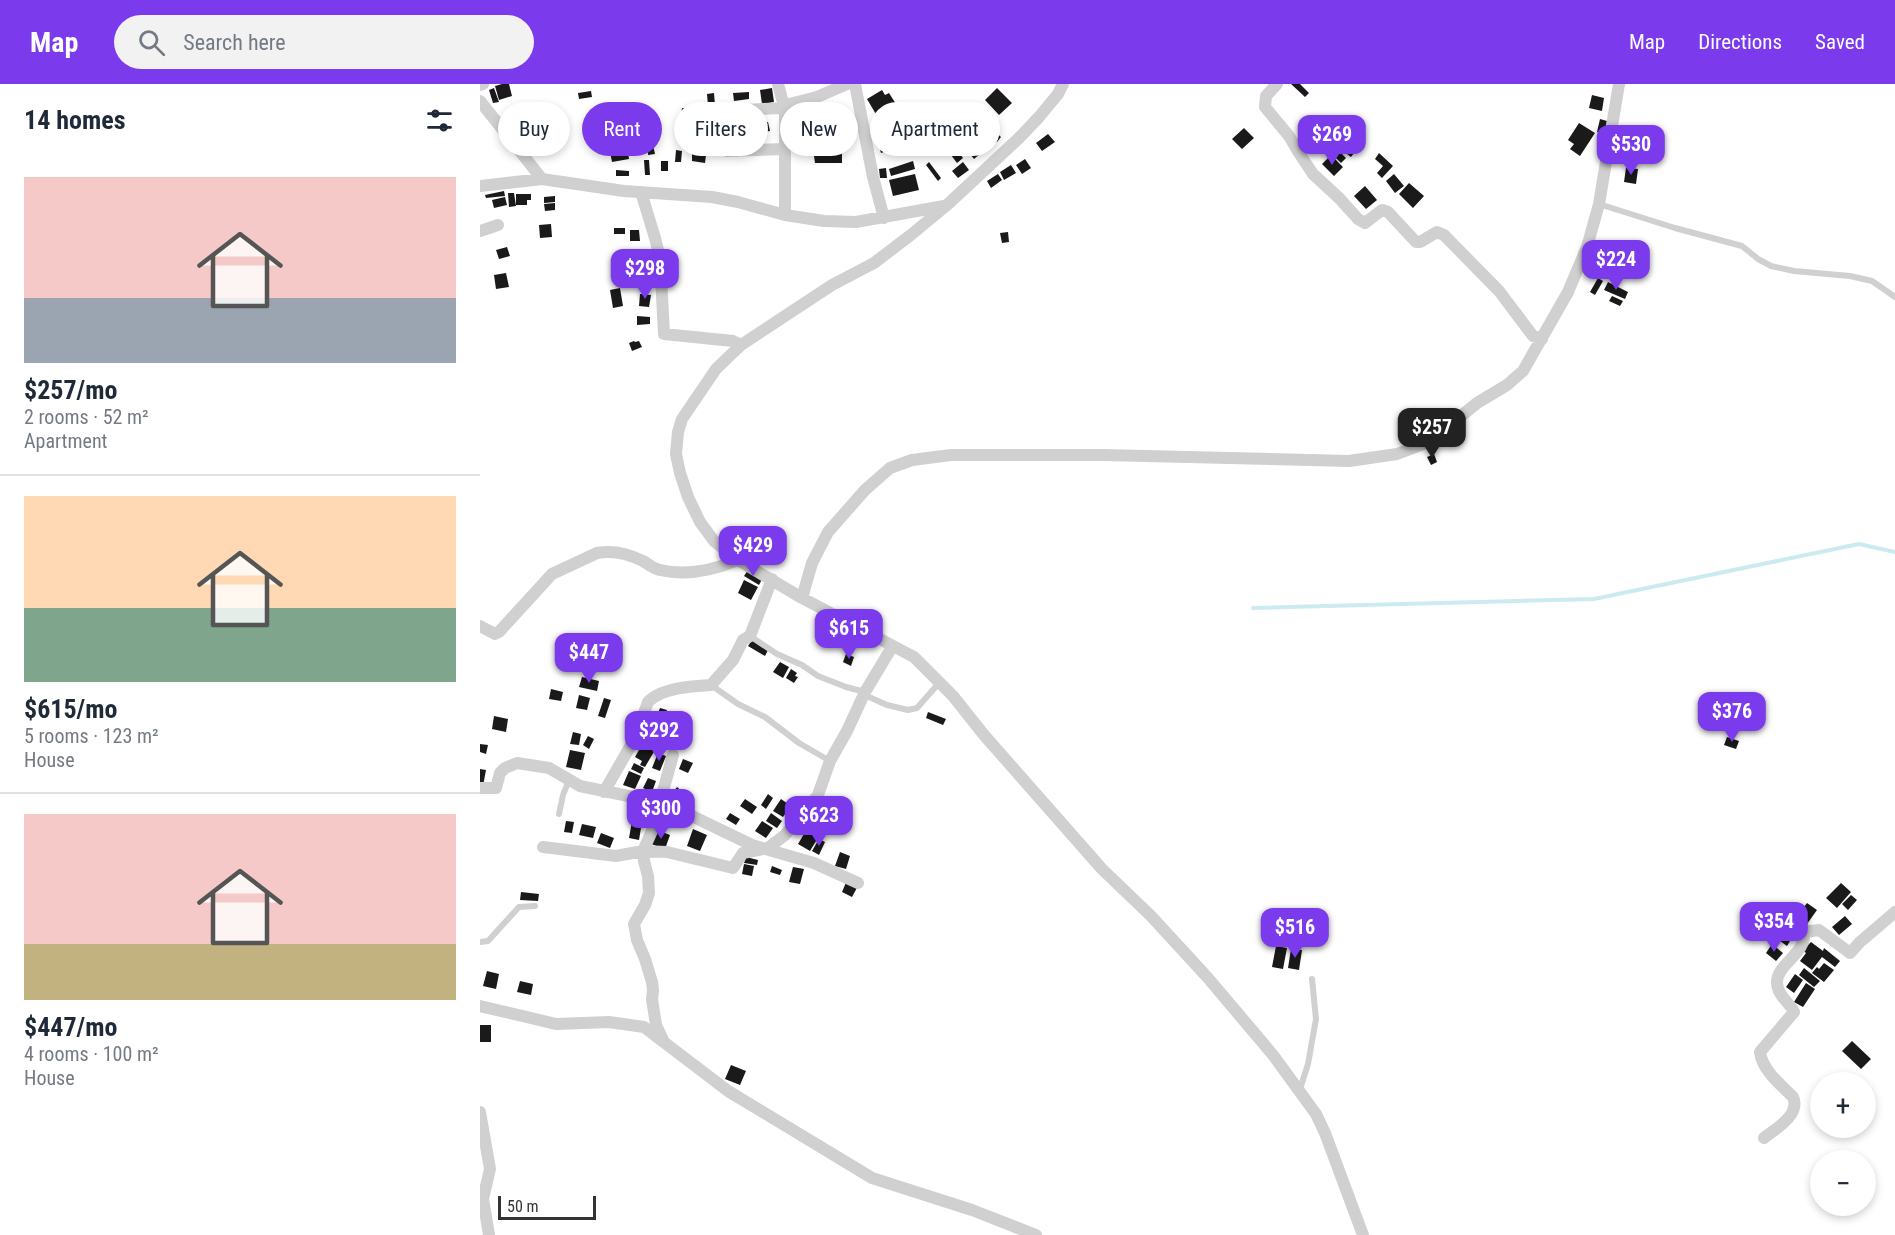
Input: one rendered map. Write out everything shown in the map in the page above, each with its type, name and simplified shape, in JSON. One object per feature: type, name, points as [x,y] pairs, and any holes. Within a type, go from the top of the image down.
[{"type":"street","points":[[778,84],[783,102]]},
{"type":"street","points":[[802,102],[847,84]]},
{"type":"street","points":[[855,84],[871,168],[884,218]]},
{"type":"street","points":[[1064,84],[1039,117],[947,205],[874,263],[832,285],[741,345],[716,369],[682,419],[676,454],[688,497],[699,522],[714,541],[738,560],[802,598],[914,657],[1102,869],[1151,916],[1208,978],[1274,1055],[1316,1114],[1325,1132],[1363,1235]]},
{"type":"street","points":[[1277,84],[1266,96],[1265,107],[1290,135],[1313,174],[1358,219],[1365,223],[1382,210],[1388,212],[1416,242],[1437,232],[1444,234],[1499,291],[1533,336],[1542,339]]},
{"type":"street","points":[[802,598],[812,563],[828,532],[865,490],[890,468],[912,460],[951,455],[1103,455],[1349,461],[1397,454],[1421,445],[1439,434],[1477,403],[1507,386],[1522,371],[1568,292],[1587,247],[1599,204],[1617,84]]},
{"type":"street","points":[[480,101],[542,179]]},
{"type":"street","points":[[784,156],[785,215]]},
{"type":"street","points":[[480,186],[542,179],[640,192],[712,197],[785,215],[824,221],[856,222],[947,205]]},
{"type":"street","points":[[640,192],[660,258],[664,334],[733,341],[741,345]]},
{"type":"street","points":[[480,231],[498,225]]},
{"type":"street","points":[[480,626],[495,634],[499,633],[552,574],[597,553],[619,552],[660,570],[673,571],[705,572],[738,560]]},
{"type":"street","points":[[604,792],[635,738],[648,702],[652,698],[675,689],[711,685],[733,660],[743,640],[750,636],[772,579]]},
{"type":"street","points":[[543,848],[616,856],[643,851],[667,852],[733,868],[742,853],[768,848],[785,835],[818,795],[830,761],[865,692],[892,646]]},
{"type":"street","points":[[664,1041],[656,1025],[652,982],[634,932],[634,924],[649,893],[643,851],[652,831],[673,755]]},
{"type":"street","points":[[480,788],[495,788],[500,773],[505,768],[517,764],[549,768],[580,786],[660,803],[752,845],[814,863],[858,883]]},
{"type":"street","points":[[1764,1138],[1795,1109],[1793,1097],[1766,1067],[1760,1052],[1794,1012],[1780,993],[1777,982],[1780,974],[1805,939],[1804,932],[1819,930],[1850,952],[1895,912]]},
{"type":"street","points":[[480,1006],[556,1024],[609,1022],[644,1027],[728,1091],[872,1178],[972,1210],[1036,1235]]},
{"type":"street","points":[[480,1112],[490,1169],[483,1199],[489,1235]]},
{"type":"lane","points":[[1599,204],[1742,246],[1771,266],[1872,281],[1895,297]]},
{"type":"lane","points":[[750,636],[777,654],[802,665],[818,676],[865,692],[869,697],[887,705],[908,710],[916,708],[939,683]]},
{"type":"lane","points":[[711,685],[738,704],[765,717],[800,743],[830,761]]},
{"type":"lane","points":[[559,814],[569,780]]},
{"type":"lane","points":[[480,942],[488,941],[519,907],[535,906]]},
{"type":"lane","points":[[1300,1090],[1308,1064],[1316,1019],[1312,979]]},
{"type":"building","points":[[509,84],[512,96],[499,100],[495,86]]},
{"type":"building","points":[[1291,84],[1300,84],[1309,93],[1305,97]]},
{"type":"building","points":[[494,88],[499,102],[493,103],[489,90]]},
{"type":"building","points":[[772,88],[774,102],[762,102],[760,90]]},
{"type":"building","points":[[997,88],[1012,103],[1000,114],[1000,102],[985,100]]},
{"type":"building","points":[[882,90],[885,95],[889,93],[895,102],[870,102],[870,104],[867,99]]},
{"type":"building","points":[[591,91],[592,97],[579,99],[578,93]]},
{"type":"building","points":[[749,92],[749,99],[734,101],[733,93]]},
{"type":"building","points":[[714,93],[715,102],[708,102],[707,94]]},
{"type":"building","points":[[1592,95],[1604,98],[1602,111],[1589,108]]},
{"type":"building","points":[[1600,119],[1607,121],[1604,134],[1597,132]]},
{"type":"building","points":[[1579,123],[1595,133],[1580,156],[1570,149],[1574,144],[1568,140]]},
{"type":"building","points":[[1244,128],[1254,138],[1242,149],[1232,139]]},
{"type":"building","points":[[1048,134],[1055,142],[1042,151],[1036,143]]},
{"type":"building","points":[[1347,135],[1360,145],[1351,157],[1338,147]]},
{"type":"building","points":[[1337,149],[1346,158],[1341,163],[1332,154]]},
{"type":"building","points":[[1379,153],[1393,166],[1382,178],[1377,173],[1383,166],[1375,159]]},
{"type":"building","points":[[1331,155],[1343,167],[1334,176],[1322,164]]},
{"type":"building","points":[[611,156],[629,156],[629,159],[612,162]]},
{"type":"building","points":[[676,156],[682,156],[681,162],[675,162]]},
{"type":"building","points":[[692,156],[706,156],[705,163],[692,161]]},
{"type":"building","points":[[814,156],[842,156],[842,163],[815,163]]},
{"type":"building","points":[[952,156],[963,158],[957,163]]},
{"type":"building","points":[[1025,159],[1031,168],[1022,174],[1016,165]]},
{"type":"building","points":[[644,160],[649,160],[650,175],[645,175]]},
{"type":"building","points":[[661,161],[668,161],[668,171],[661,171]]},
{"type":"building","points":[[913,161],[915,169],[891,176],[889,169]]},
{"type":"building","points":[[929,162],[941,178],[938,181],[926,165]]},
{"type":"building","points":[[963,162],[969,170],[958,178],[952,171]]},
{"type":"building","points":[[1011,165],[1016,173],[1004,180],[1000,172]]},
{"type":"building","points":[[886,168],[887,178],[880,178],[879,169]]},
{"type":"building","points":[[1626,168],[1638,169],[1636,184],[1624,182]]},
{"type":"building","points":[[616,170],[629,171],[629,176],[616,176]]},
{"type":"building","points":[[915,174],[919,190],[893,196],[889,180]]},
{"type":"building","points":[[998,174],[1002,180],[991,188],[987,181]]},
{"type":"building","points":[[1394,174],[1404,186],[1395,193],[1386,181]]},
{"type":"building","points":[[1409,183],[1424,196],[1413,208],[1399,194]]},
{"type":"building","points":[[1365,186],[1377,200],[1366,209],[1354,196]]},
{"type":"building","points":[[504,191],[505,196],[486,198],[485,195]]},
{"type":"building","points":[[508,193],[514,193],[516,206],[509,207]]},
{"type":"building","points":[[516,194],[531,194],[531,200],[527,200],[527,205],[516,205]]},
{"type":"building","points":[[555,196],[555,202],[544,203],[544,197]]},
{"type":"building","points":[[505,197],[507,205],[494,208],[492,200]]},
{"type":"building","points":[[555,203],[555,210],[545,211],[544,204]]},
{"type":"building","points":[[551,224],[552,237],[540,238],[539,225]]},
{"type":"building","points":[[614,228],[625,228],[625,234],[614,234]]},
{"type":"building","points":[[630,230],[639,230],[640,241],[630,241]]},
{"type":"building","points":[[1008,232],[1009,242],[1002,243],[1000,233]]},
{"type":"building","points":[[507,247],[510,256],[499,259],[496,250]]},
{"type":"building","points":[[506,273],[509,287],[496,289],[494,275]]},
{"type":"building","points":[[1598,278],[1603,281],[1595,295],[1590,292]]},
{"type":"building","points":[[1608,282],[1628,292],[1625,299],[1604,290]]},
{"type":"building","points":[[620,288],[623,306],[613,308],[610,290]]},
{"type":"building","points":[[640,294],[651,295],[649,307],[639,306]]},
{"type":"building","points":[[1612,296],[1623,301],[1620,306],[1609,301]]},
{"type":"building","points":[[637,316],[650,317],[650,324],[637,325]]},
{"type":"building","points":[[639,341],[642,347],[632,351],[629,343]]},
{"type":"building","points":[[1434,454],[1437,462],[1431,465],[1427,457]]},
{"type":"building","points":[[748,570],[762,579],[759,585],[744,576]]},
{"type":"building","points":[[744,580],[758,587],[751,600],[738,593]]},
{"type":"building","points":[[752,640],[768,650],[765,656],[748,646]]},
{"type":"building","points":[[846,654],[854,657],[851,666],[843,662]]},
{"type":"building","points":[[780,662],[789,667],[783,678],[773,672]]},
{"type":"building","points":[[791,669],[797,673],[795,676],[798,677],[794,683],[786,678]]},
{"type":"building","points":[[582,677],[599,681],[597,691],[579,687]]},
{"type":"building","points":[[551,689],[563,692],[561,701],[549,699]]},
{"type":"building","points":[[579,695],[590,698],[587,710],[576,708]]},
{"type":"building","points":[[604,698],[611,700],[605,718],[598,716]]},
{"type":"building","points":[[660,708],[667,710],[665,716],[675,720],[670,732],[650,724],[655,712],[658,713]]},
{"type":"building","points":[[928,712],[946,719],[943,725],[926,718]]},
{"type":"building","points":[[494,716],[508,719],[506,732],[492,729]]},
{"type":"building","points":[[677,721],[683,724],[674,741],[668,738]]},
{"type":"building","points":[[573,732],[581,734],[579,745],[570,744]]},
{"type":"building","points":[[588,736],[594,739],[589,749],[583,745]]},
{"type":"building","points":[[1727,737],[1739,741],[1736,749],[1724,745]]},
{"type":"building","points":[[643,743],[655,750],[645,767],[640,765],[642,761],[635,757]]},
{"type":"building","points":[[480,744],[488,745],[486,754],[480,752]]},
{"type":"building","points":[[570,750],[585,753],[581,770],[566,767]]},
{"type":"building","points":[[658,753],[666,756],[660,771],[652,768]]},
{"type":"building","points":[[683,759],[693,763],[688,773],[679,769]]},
{"type":"building","points":[[634,763],[644,768],[641,774],[631,769]]},
{"type":"building","points":[[480,769],[486,770],[483,786],[480,786]]},
{"type":"building","points":[[629,771],[641,776],[635,789],[623,785]]},
{"type":"building","points":[[648,778],[656,781],[652,792],[643,788]]},
{"type":"building","points":[[677,787],[684,793],[677,803],[669,798]]},
{"type":"building","points":[[768,794],[773,798],[766,809],[761,805]]},
{"type":"building","points":[[745,799],[757,807],[752,814],[740,806]]},
{"type":"building","points":[[781,799],[791,806],[783,817],[773,811]]},
{"type":"building","points":[[639,803],[654,807],[650,822],[635,817]]},
{"type":"building","points":[[730,813],[740,819],[736,825],[726,819]]},
{"type":"building","points":[[771,813],[782,821],[777,828],[766,821]]},
{"type":"building","points":[[566,821],[574,822],[572,833],[564,832]]},
{"type":"building","points":[[632,821],[642,822],[639,840],[629,838]]},
{"type":"building","points":[[762,821],[773,828],[766,838],[755,831]]},
{"type":"building","points":[[582,824],[596,827],[593,838],[579,835]]},
{"type":"building","points":[[693,829],[707,835],[700,851],[687,846]]},
{"type":"building","points":[[807,829],[819,836],[810,851],[798,844]]},
{"type":"building","points":[[657,830],[670,835],[665,849],[651,844]]},
{"type":"building","points":[[601,833],[614,838],[610,848],[597,843]]},
{"type":"building","points":[[819,839],[825,842],[819,855],[812,851]]},
{"type":"building","points":[[840,852],[850,856],[846,869],[835,866]]},
{"type":"building","points":[[746,857],[758,860],[757,865],[744,863]]},
{"type":"building","points":[[744,864],[754,866],[752,876],[742,874]]},
{"type":"building","points":[[772,866],[782,870],[780,875],[770,872]]},
{"type":"building","points":[[793,867],[804,869],[800,884],[789,882]]},
{"type":"building","points":[[847,880],[858,886],[852,897],[842,892]]},
{"type":"building","points":[[1841,883],[1851,892],[1837,908],[1826,898]]},
{"type":"building","points":[[521,892],[539,894],[538,901],[520,900]]},
{"type":"building","points":[[1851,895],[1857,900],[1848,910],[1842,904]]},
{"type":"building","points":[[1807,903],[1817,910],[1807,924],[1797,916]]},
{"type":"building","points":[[1845,916],[1852,924],[1839,935],[1832,927]]},
{"type":"building","points":[[1776,932],[1790,941],[1787,946],[1773,936]]},
{"type":"building","points":[[1811,942],[1823,951],[1824,948],[1840,961],[1835,967],[1822,957],[1812,970],[1800,961],[1806,953],[1801,949],[1806,943],[1808,945]]},
{"type":"building","points":[[1772,944],[1783,953],[1776,961],[1766,953]]},
{"type":"building","points":[[1276,946],[1287,948],[1283,969],[1272,967]]},
{"type":"building","points":[[1291,949],[1302,950],[1299,970],[1288,968]]},
{"type":"building","points":[[1824,963],[1834,970],[1824,982],[1812,973]]},
{"type":"building","points":[[1804,968],[1820,981],[1814,987],[1799,975]]},
{"type":"building","points":[[487,971],[499,974],[496,989],[483,986]]},
{"type":"building","points":[[1795,974],[1803,980],[1794,993],[1786,987]]},
{"type":"building","points":[[520,981],[533,984],[531,995],[517,992]]},
{"type":"building","points":[[1806,983],[1815,989],[1803,1007],[1794,1002]]},
{"type":"building","points":[[480,1025],[491,1025],[491,1042],[480,1042]]},
{"type":"building","points":[[1852,1041],[1871,1059],[1861,1069],[1842,1051]]},
{"type":"building","points":[[731,1065],[746,1071],[740,1085],[725,1079]]},
{"type":"waterway","points":[[1253,608],[1594,599],[1859,544],[1895,552]]}]
